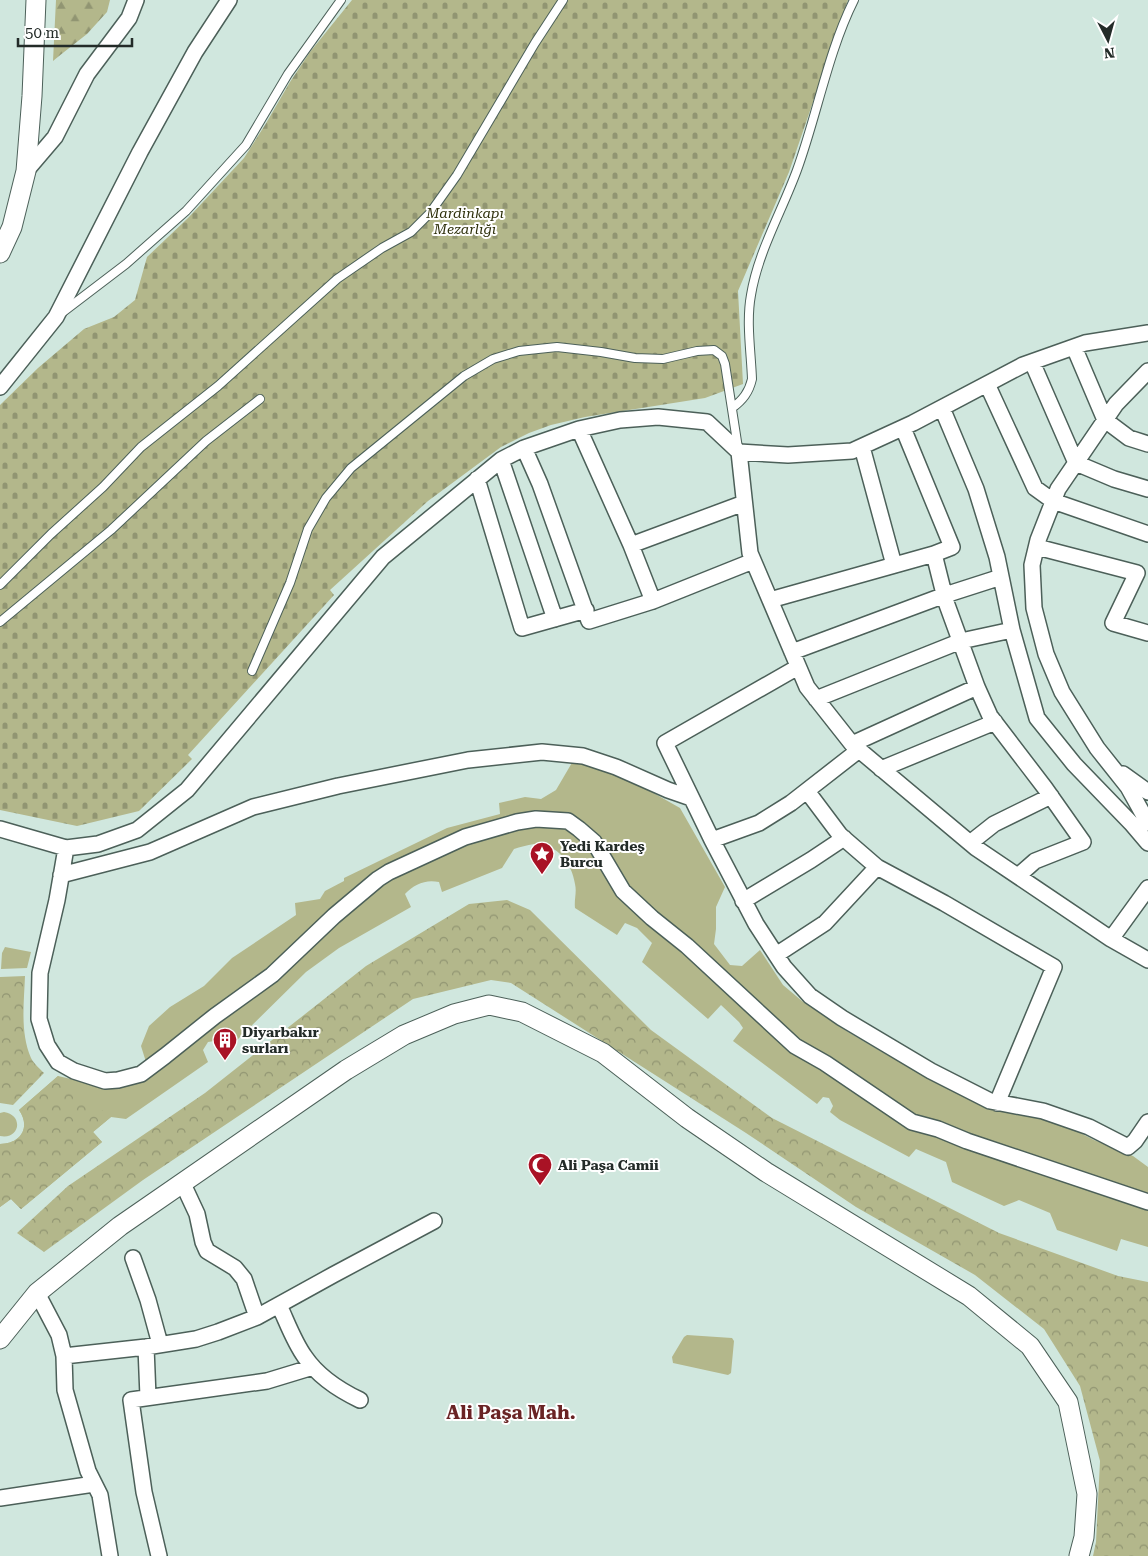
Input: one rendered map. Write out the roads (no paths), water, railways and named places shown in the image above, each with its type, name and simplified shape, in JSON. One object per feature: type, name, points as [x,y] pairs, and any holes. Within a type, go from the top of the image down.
[{"type":"street","points":[[0,253],[12,226],[26,171],[31,114],[36,0]]},
{"type":"street","points":[[26,171],[55,137],[87,74],[129,18],[136,0]]},
{"type":"street","points":[[0,387],[56,317],[140,152],[195,52],[228,0]]},
{"type":"street","points":[[738,452],[788,455],[852,451],[903,428],[1023,365],[1085,343],[1148,333]]},
{"type":"street","points":[[1074,346],[1105,420],[1129,438],[1148,444]]},
{"type":"street","points":[[1032,362],[1076,463],[1114,479],[1148,489]]},
{"type":"street","points":[[1148,371],[1116,404],[1058,488],[1036,547],[1032,566],[1034,608],[1046,654],[1062,692],[1097,748],[1128,787],[1148,824]]},
{"type":"street","points":[[988,384],[1035,488],[1053,501],[1148,534]]},
{"type":"street","points":[[942,408],[976,489],[997,557],[1012,630],[1037,718],[1074,764],[1148,843]]},
{"type":"street","points":[[0,829],[66,848],[98,844],[137,830],[187,790],[383,557],[501,460],[524,448],[579,429],[620,420],[658,418],[707,422],[738,452],[750,553],[798,668],[807,687],[855,747],[970,843],[1111,939],[1148,960]]},
{"type":"street","points":[[770,600],[934,554],[952,547],[903,428]]},
{"type":"street","points":[[579,429],[631,545],[653,601]]},
{"type":"street","points":[[862,447],[894,565]]},
{"type":"street","points":[[524,448],[540,484],[589,621],[653,601],[753,561]]},
{"type":"street","points":[[501,460],[555,619]]},
{"type":"street","points":[[477,480],[522,628],[586,610]]},
{"type":"street","points":[[631,545],[744,503]]},
{"type":"street","points":[[1036,547],[1137,573],[1113,624],[1148,633]]},
{"type":"street","points":[[934,554],[945,595],[961,642],[977,687],[990,716],[1051,796],[1083,842],[1035,861],[1018,876]]},
{"type":"street","points":[[792,652],[945,595],[1001,577]]},
{"type":"street","points":[[816,699],[961,642],[1012,630]]},
{"type":"street","points":[[798,668],[665,743],[743,901],[784,966],[810,996],[842,1018],[931,1071],[990,1101],[1043,1111],[1089,1127],[1128,1146],[1135,1140],[1148,1122]]},
{"type":"street","points":[[712,840],[759,823],[792,803],[855,747],[977,687]]},
{"type":"street","points":[[881,768],[995,722]]},
{"type":"street","points":[[61,875],[150,852],[253,807],[338,786],[477,759],[542,752],[583,756],[616,767],[691,798]]},
{"type":"street","points":[[1110,764],[1148,792]]},
{"type":"street","points":[[807,791],[844,838],[877,867],[944,903],[1054,967],[997,1103]]},
{"type":"street","points":[[970,843],[994,824],[1051,796]]},
{"type":"street","points":[[66,848],[57,900],[40,973],[39,1019],[43,1035],[58,1062],[89,1076],[106,1081],[141,1074],[215,1016],[272,975],[334,916],[388,872],[465,838],[517,822],[536,818],[568,821],[594,842],[623,891],[652,918],[687,946],[795,1046],[826,1063],[912,1122],[938,1129],[967,1141],[1148,1202]]},
{"type":"street","points":[[743,901],[844,838]]},
{"type":"street","points":[[776,955],[825,923],[877,867]]},
{"type":"street","points":[[1111,939],[1148,888]]},
{"type":"street","points":[[0,1340],[37,1293],[120,1226],[184,1184],[346,1070],[404,1035],[454,1014],[489,1005],[522,1012],[603,1053],[688,1118],[758,1167],[969,1296],[1030,1346],[1068,1402],[1087,1494],[1084,1537],[1079,1556]]},
{"type":"street","points":[[184,1184],[197,1214],[203,1242],[207,1251],[235,1268],[244,1279],[257,1317]]},
{"type":"street","points":[[64,1356],[153,1346],[196,1339],[218,1332],[257,1317],[434,1221]]},
{"type":"street","points":[[133,1258],[148,1300],[153,1346],[148,1397]]},
{"type":"street","points":[[37,1293],[60,1335],[64,1356],[65,1390],[88,1471],[100,1495],[110,1556]]},
{"type":"street","points":[[279,1305],[304,1356],[316,1371],[348,1395],[360,1400]]},
{"type":"street","points":[[159,1556],[144,1492],[131,1400],[267,1381],[313,1367]]},
{"type":"street","points":[[0,1498],[94,1484]]},
{"type":"lane","points":[[56,317],[126,264],[186,211],[246,146],[288,74],[342,0]]},
{"type":"lane","points":[[0,585],[51,534],[103,488],[141,447],[218,386],[337,279],[382,248],[411,232],[430,213],[457,175],[535,43],[563,0]]},
{"type":"lane","points":[[732,408],[747,395],[752,379],[749,316],[750,298],[757,268],[797,169],[842,28],[854,0]]},
{"type":"lane","points":[[252,671],[290,584],[308,529],[326,498],[351,468],[464,376],[493,359],[519,351],[557,347],[635,358],[663,359],[697,351],[714,350],[722,356],[725,364],[738,452]]},
{"type":"lane","points":[[0,622],[111,530],[206,441],[260,399]]},
{"type":"place","name":"Yedi Kardeş Burcu","points":[[542,875]]},
{"type":"place","name":"Diyarbakır surları","points":[[225,1061]]},
{"type":"place","name":"Ali Paşa Camii","points":[[540,1186]]},
{"type":"district","name":"Ali Paşa Mah.","points":[[511,1412]]},
{"type":"park label","name":"Mardinkapı Mezarlığı","points":[[465,222]]}]
